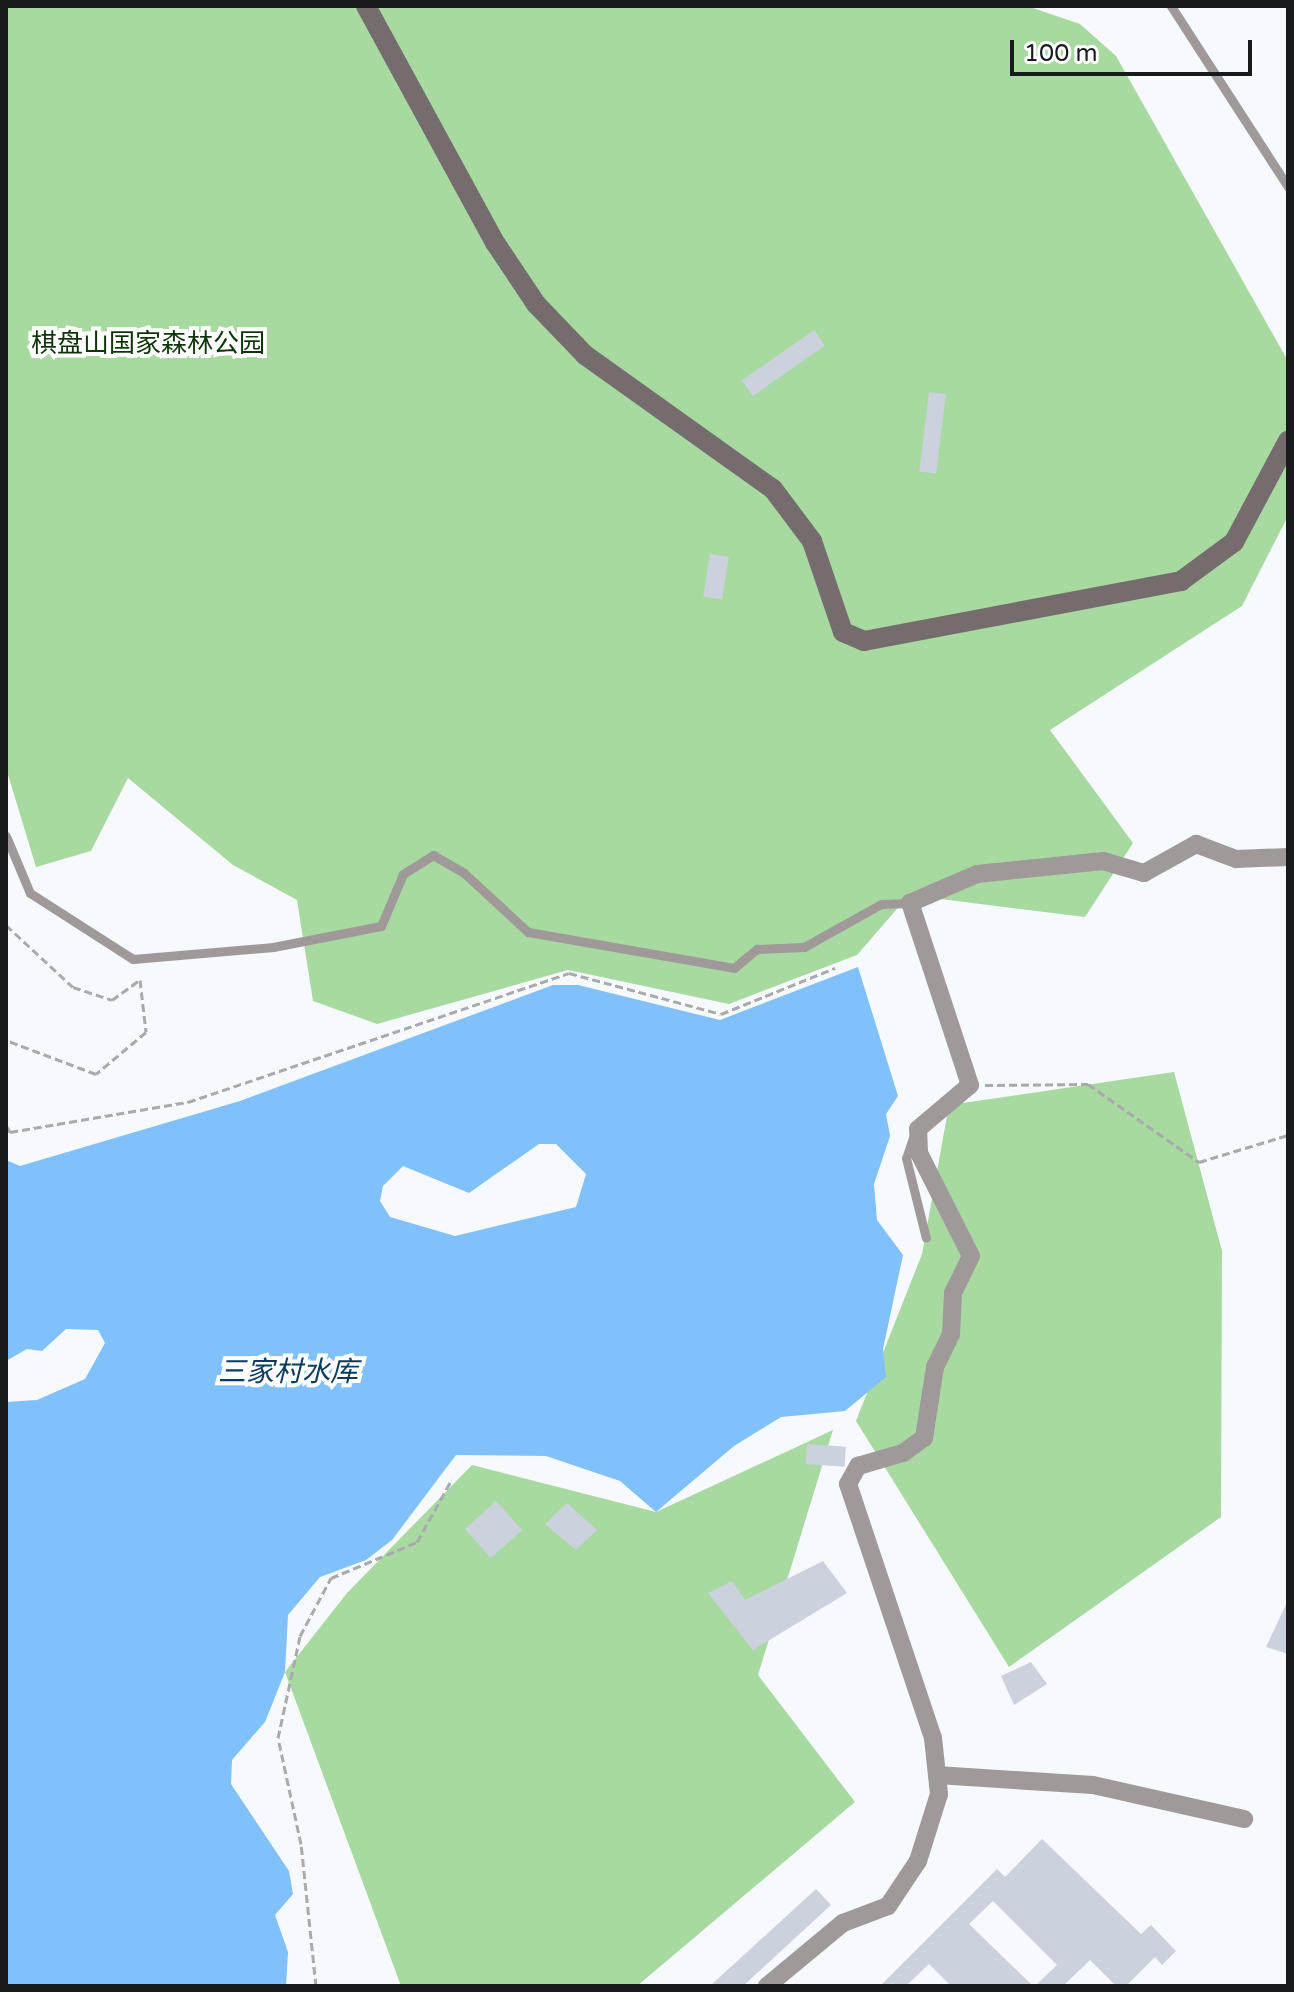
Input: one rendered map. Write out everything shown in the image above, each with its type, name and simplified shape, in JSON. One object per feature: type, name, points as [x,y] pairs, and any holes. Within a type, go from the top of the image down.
[{"type":"street","points":[[366,6],[496,244],[536,304],[585,355],[773,489],[812,541],[843,632],[864,641],[1181,581],[1234,542],[1288,441]]},
{"type":"street","points":[[767,1986],[843,1923],[888,1906],[926,1839],[937,1775],[924,1711],[867,1560],[848,1484],[858,1466],[903,1453],[924,1438],[935,1367],[951,1334],[953,1293],[971,1256],[969,1240],[929,1181],[918,1129],[970,1085],[910,903],[977,874],[1103,861],[1144,873],[1196,844],[1236,859],[1288,857]]},
{"type":"street","points":[[937,1775],[1093,1785],[1244,1819]]},
{"type":"lane","points":[[1171,6],[1288,187]]},
{"type":"lane","points":[[6,836],[30,893],[133,959],[273,947],[381,926],[403,874],[433,855],[464,873],[528,932],[734,968],[757,949],[804,947],[881,904],[910,903]]},
{"type":"lane","points":[[918,1129],[906,1158],[926,1238]]},
{"type":"path","points":[[6,925],[73,987],[112,1000],[140,980],[146,1032],[96,1074],[6,1040]]},
{"type":"path","points":[[6,1125],[10,1132],[188,1102],[569,973],[721,1014],[835,968]]},
{"type":"path","points":[[970,1085],[1088,1084],[1199,1162],[1288,1135]]},
{"type":"path","points":[[316,1986],[301,1844],[278,1738],[300,1636],[331,1578],[417,1542],[452,1479]]},
{"type":"green space","name":"棋盘山国家森林公园","points":[[6,6],[1027,6],[1080,24],[1116,56],[1288,361],[1288,516],[1242,606],[1050,730],[1133,843],[1085,917],[909,895],[857,955],[729,1004],[568,970],[377,1024],[313,1001],[297,900],[233,865],[128,778],[91,851],[36,867],[6,768]]},
{"type":"green space","points":[[1174,1072],[1222,1251],[1221,1517],[1009,1667],[856,1421],[922,1254],[949,1105]]},
{"type":"green space","points":[[833,1430],[758,1675],[855,1802],[637,1986],[401,1986],[285,1672],[347,1593],[472,1465],[656,1512]]},
{"type":"water","name":"三家村水库","points":[[858,967],[898,1096],[886,1114],[890,1136],[874,1184],[877,1220],[903,1255],[883,1349],[886,1377],[845,1411],[781,1417],[734,1446],[656,1512],[620,1481],[546,1456],[456,1455],[392,1540],[366,1560],[320,1577],[288,1615],[285,1672],[265,1722],[232,1760],[231,1784],[289,1871],[293,1894],[275,1915],[288,1952],[286,1986],[6,1986],[6,1402],[37,1400],[85,1379],[105,1343],[98,1330],[66,1329],[42,1351],[27,1349],[6,1361],[6,1160],[20,1166],[240,1101],[553,985],[578,985],[720,1020]],"holes":[[[539,1144],[556,1144],[586,1174],[576,1207],[455,1236],[390,1217],[380,1201],[383,1186],[403,1166],[469,1193]]]},
{"type":"building","points":[[814,330],[825,346],[753,396],[742,380]]},
{"type":"building","points":[[929,392],[946,394],[936,473],[919,471]]},
{"type":"building","points":[[710,554],[729,557],[722,599],[703,596]]},
{"type":"building","points":[[807,1444],[846,1447],[845,1467],[806,1464]]},
{"type":"building","points":[[496,1501],[522,1530],[491,1558],[465,1529]]},
{"type":"building","points":[[567,1503],[597,1530],[576,1550],[545,1524]]},
{"type":"building","points":[[823,1561],[847,1593],[753,1650],[708,1593],[732,1581],[745,1600]]},
{"type":"building","points":[[1288,1600],[1288,1654],[1266,1647]]},
{"type":"building","points":[[1031,1662],[1047,1684],[1014,1705],[1001,1676]]},
{"type":"building","points":[[1042,1839],[1141,1934],[1151,1925],[1176,1951],[1162,1965],[1155,1957],[1126,1986],[1116,1986],[1090,1960],[1063,1986],[1035,1986],[1057,1965],[993,1901],[969,1924],[1033,1986],[951,1986],[929,1964],[906,1986],[880,1986],[997,1869],[1005,1877]]},
{"type":"building","points":[[816,1889],[831,1905],[743,1986],[710,1986]]}]
